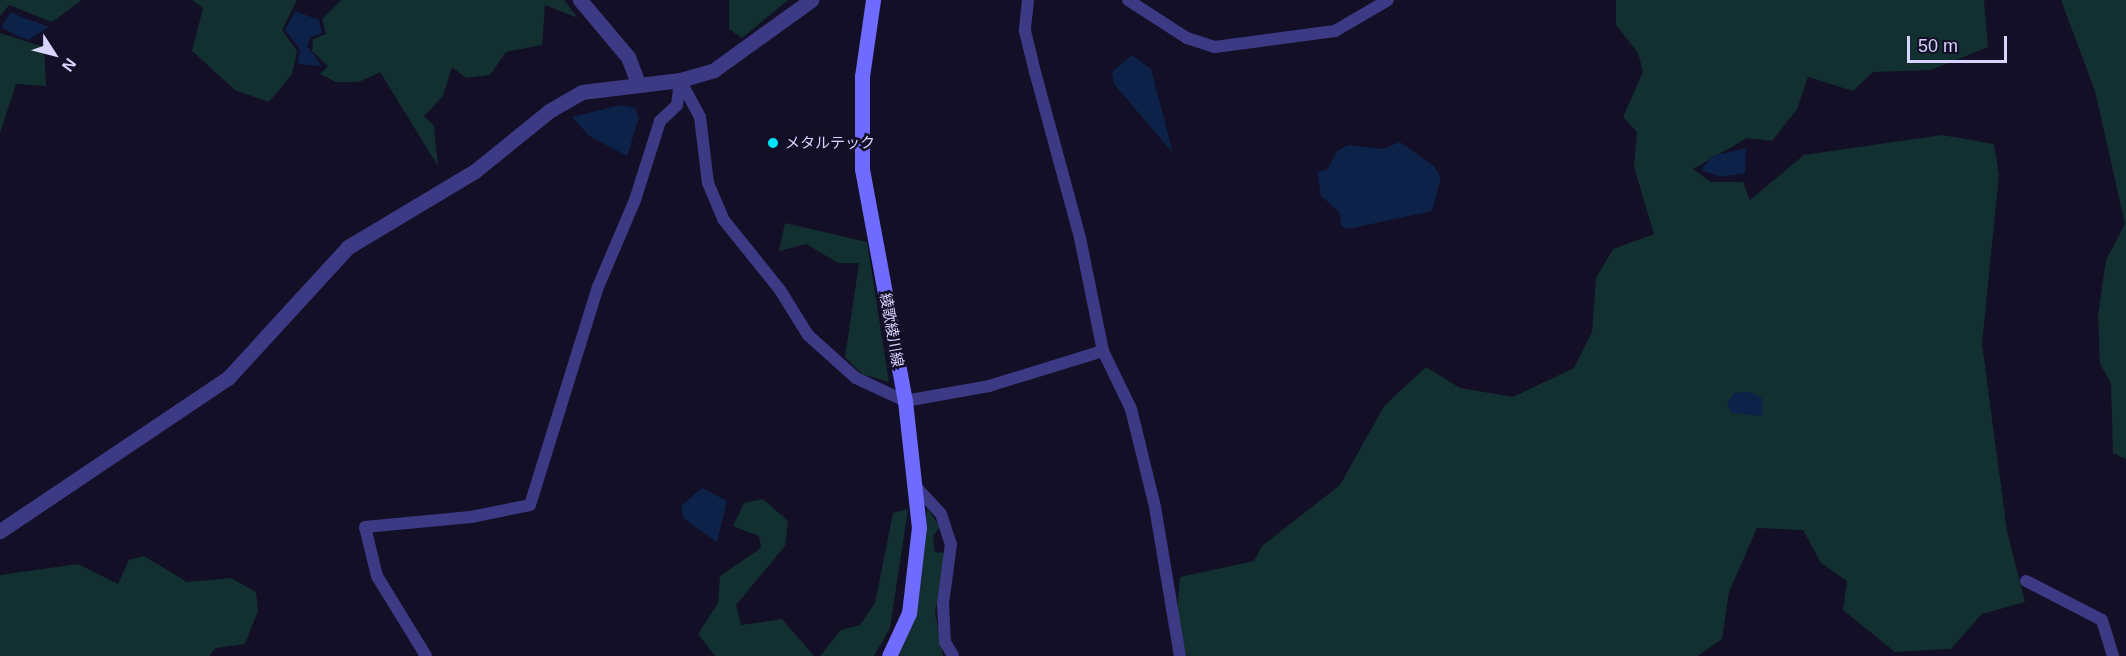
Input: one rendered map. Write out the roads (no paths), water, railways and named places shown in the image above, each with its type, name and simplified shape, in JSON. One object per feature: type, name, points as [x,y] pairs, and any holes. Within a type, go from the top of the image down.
[{"type":"main road","name":"綾歌綾川線","points":[[873,0],[862,76],[862,169],[905,401],[917,488],[916,568],[909,613],[889,656]]},
{"type":"street","points":[[580,0],[628,57],[638,83]]},
{"type":"street","points":[[0,531],[228,378],[348,247],[369,231],[475,171],[549,111],[582,92],[638,83],[680,80],[728,63],[811,0]]},
{"type":"street","points":[[1028,0],[1025,32],[1080,238],[1103,351],[1131,409],[1155,507],[1180,656]]},
{"type":"street","points":[[1128,0],[1187,38],[1215,47],[1335,31],[1388,0]]},
{"type":"street","points":[[680,80],[700,117],[708,183],[723,219],[780,290],[808,335],[856,378],[905,401],[988,386],[1103,351]]},
{"type":"street","points":[[426,656],[377,576],[365,527],[471,517],[530,505],[598,287],[635,201],[660,121],[677,105],[680,80]]},
{"type":"street","points":[[917,488],[941,514],[951,544],[943,604],[945,642],[953,656]]},
{"type":"street","points":[[2026,581],[2102,620],[2113,656]]},
{"type":"water","points":[[295,11],[319,20],[322,33],[311,37],[307,46],[322,66],[298,64],[300,49],[285,30]]},
{"type":"water","points":[[11,12],[49,27],[28,40],[1,27]]},
{"type":"water","points":[[1132,55],[1151,69],[1173,153],[1114,84],[1112,72]]},
{"type":"water","points":[[620,105],[635,108],[639,118],[627,156],[589,136],[572,117]]},
{"type":"water","points":[[1400,142],[1434,166],[1441,178],[1432,211],[1348,229],[1341,226],[1340,213],[1321,196],[1317,172],[1327,170],[1337,151],[1348,145],[1383,149]]},
{"type":"water","points":[[1746,148],[1745,173],[1720,177],[1701,170],[1713,156]]},
{"type":"water","points":[[1750,392],[1762,398],[1762,416],[1731,413],[1727,402],[1734,393]]},
{"type":"water","points":[[702,488],[727,501],[717,542],[683,518],[681,506]]},
{"type":"place","name":"メタルテック","points":[[773,143]]}]
